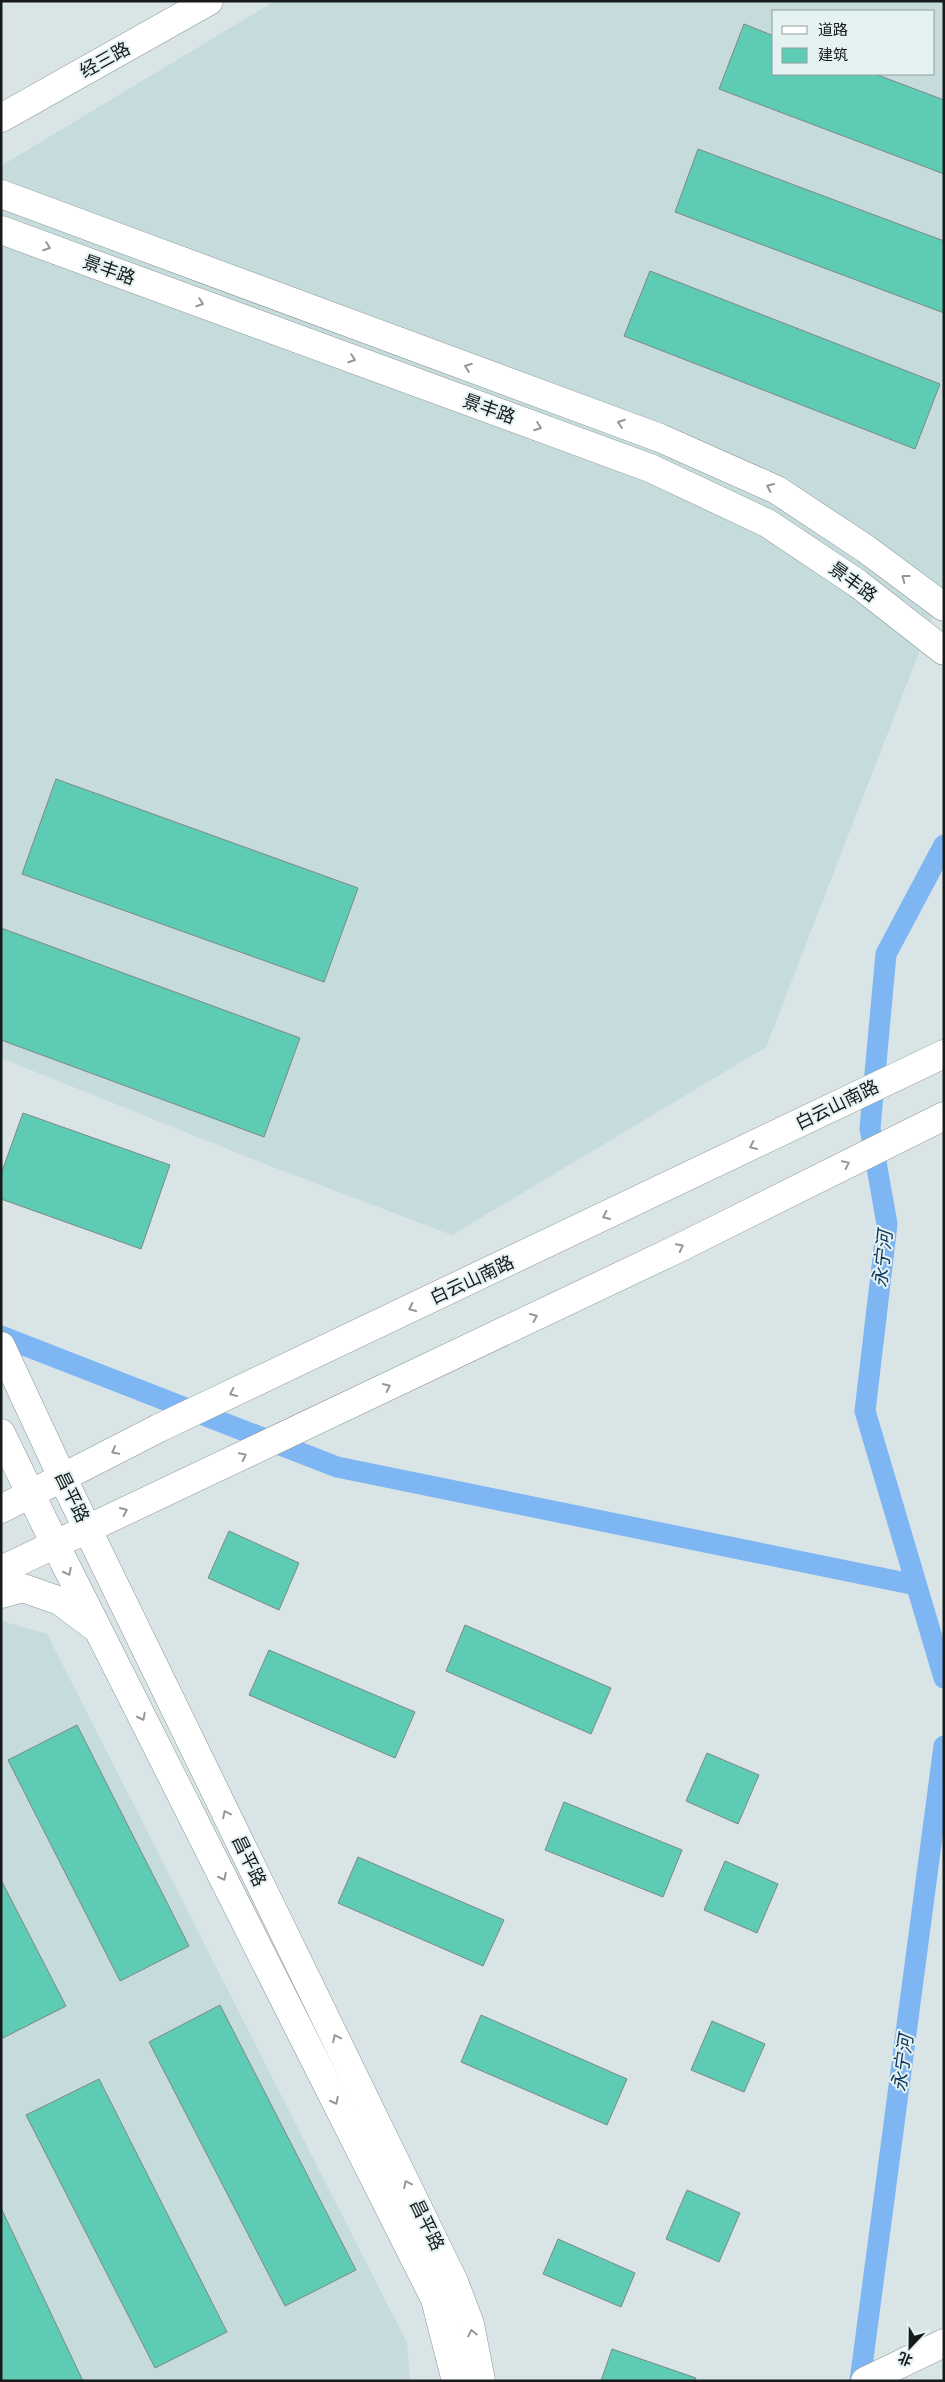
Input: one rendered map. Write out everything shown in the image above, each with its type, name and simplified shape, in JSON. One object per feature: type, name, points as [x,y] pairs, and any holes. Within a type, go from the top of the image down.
[{"type":"main road","name":"经三路","points":[[1,118],[209,1]]},
{"type":"main road","name":"景丰路","points":[[1,194],[660,438],[777,490],[866,549],[944,607]]},
{"type":"main road","name":"景丰路","points":[[1,230],[650,468],[767,523],[857,583],[944,651]]},
{"type":"main road","name":"白云山南路","points":[[1,1510],[158,1428],[797,1125],[938,1056]]},
{"type":"main road","points":[[1,1570],[675,1250],[940,1117]]},
{"type":"main road","name":"昌平路","points":[[6,1358],[454,2282],[470,2324],[481,2381]]},
{"type":"main road","name":"昌平路","points":[[1,1433],[98,1630],[435,2299],[456,2381]]},
{"type":"main road","points":[[1,1594],[23,1588],[60,1601],[98,1630]]},
{"type":"main road","points":[[865,2381],[944,2343]]},
{"type":"shaded area","points":[[275,1],[944,1],[944,588],[766,1047],[452,1235],[273,1167],[1,1058],[1,166]]},
{"type":"shaded area","points":[[1,1621],[47,1634],[407,2343],[410,2381],[1,2381]]},
{"type":"building","points":[[744,24],[772,35],[772,75],[878,75],[944,100],[944,174],[719,89]]},
{"type":"building","points":[[698,149],[944,241],[944,313],[675,212]]},
{"type":"building","points":[[650,271],[940,384],[915,449],[624,336]]},
{"type":"building","points":[[56,779],[358,888],[324,982],[22,874]]},
{"type":"building","points":[[1,928],[300,1038],[264,1137],[1,1040]]},
{"type":"building","points":[[23,1113],[170,1165],[141,1249],[1,1199],[1,1174]]},
{"type":"building","points":[[229,1531],[299,1563],[279,1610],[208,1578]]},
{"type":"building","points":[[465,1625],[611,1688],[591,1734],[446,1671]]},
{"type":"building","points":[[269,1650],[415,1712],[395,1758],[249,1695]]},
{"type":"building","points":[[77,1725],[189,1946],[120,1981],[8,1760]]},
{"type":"building","points":[[707,1753],[759,1775],[738,1824],[686,1801]]},
{"type":"building","points":[[564,1802],[682,1850],[663,1897],[545,1850]]},
{"type":"building","points":[[358,1857],[504,1920],[483,1966],[338,1903]]},
{"type":"building","points":[[725,1861],[778,1884],[757,1933],[704,1910]]},
{"type":"building","points":[[1,1880],[66,2006],[1,2039]]},
{"type":"building","points":[[220,2005],[356,2270],[285,2306],[149,2042]]},
{"type":"building","points":[[481,2015],[627,2079],[607,2125],[461,2062]]},
{"type":"building","points":[[712,2021],[765,2044],[744,2092],[691,2070]]},
{"type":"building","points":[[99,2079],[227,2332],[155,2368],[26,2115]]},
{"type":"building","points":[[687,2190],[740,2213],[719,2262],[666,2239]]},
{"type":"building","points":[[1,2208],[83,2381],[1,2381]]},
{"type":"building","points":[[558,2239],[635,2273],[621,2307],[543,2274]]},
{"type":"building","points":[[612,2349],[696,2378],[695,2381],[601,2381]]},
{"type":"waterway","name":"永宁河","points":[[944,845],[886,954],[870,1128],[887,1224],[865,1411],[944,1678]]},
{"type":"waterway","points":[[1,1336],[337,1467],[916,1585]]},
{"type":"waterway","name":"永宁河","points":[[860,2381],[944,1746]]}]
